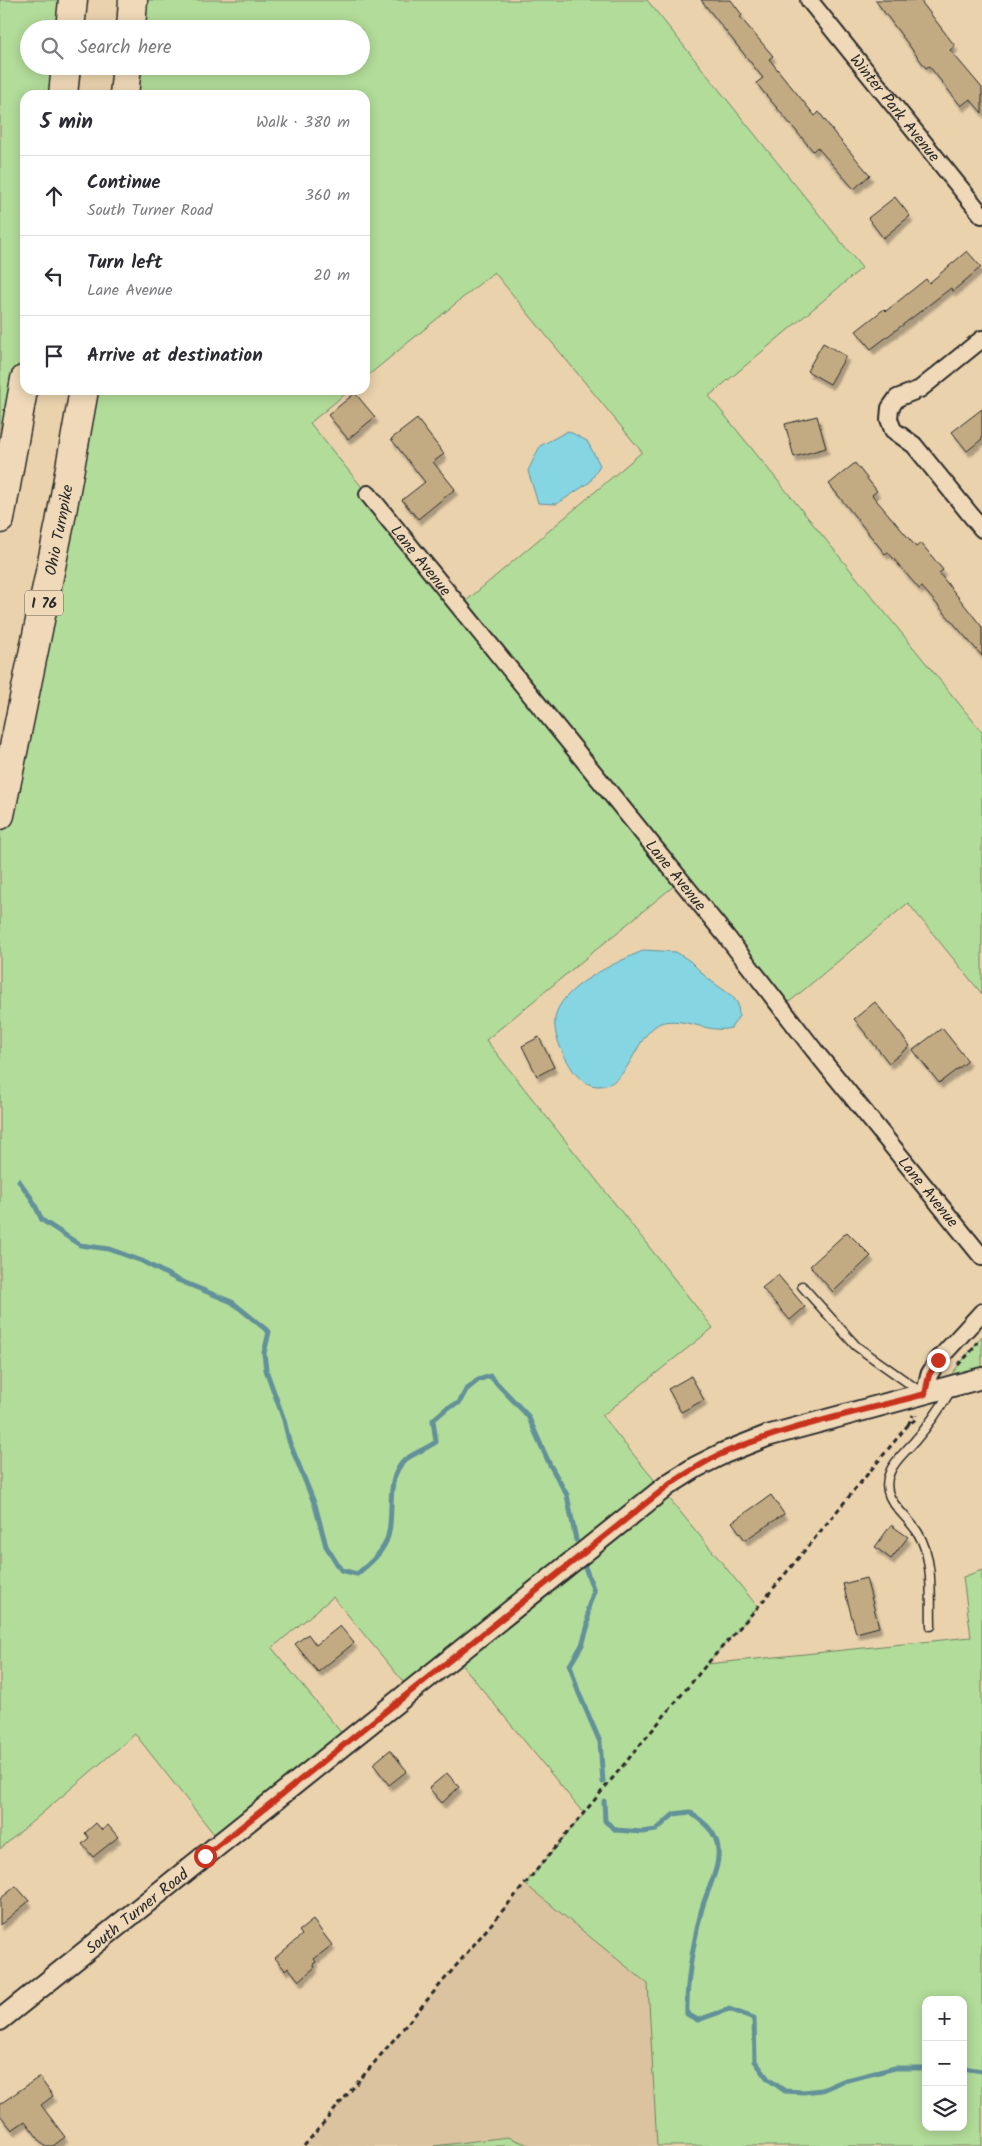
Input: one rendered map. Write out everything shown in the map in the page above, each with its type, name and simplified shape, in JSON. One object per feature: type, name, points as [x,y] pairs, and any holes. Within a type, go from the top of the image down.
[{"type":"highway","points":[[71,20],[73,0]]},
{"type":"highway","points":[[132,20],[133,0]]},
{"type":"highway","points":[[64,90],[65,75]]},
{"type":"highway","points":[[125,90],[126,75]]},
{"type":"highway","points":[[0,519],[22,395]]},
{"type":"highway","name":"Ohio Turnpike","points":[[0,815],[60,523],[83,395]]},
{"type":"street","name":"Winter Park Avenue","points":[[814,2],[982,215]]},
{"type":"street","points":[[982,339],[920,389],[897,398],[890,408],[889,419],[894,430],[914,445],[982,529]]},
{"type":"street","name":"Lane Avenue","points":[[368,494],[721,929],[814,1050],[982,1257]]},
{"type":"street","points":[[925,1394],[929,1375],[938,1360],[982,1312]]},
{"type":"street","name":"South Turner Road","points":[[0,2020],[670,1484],[696,1467],[724,1452],[767,1436],[925,1394],[954,1378],[982,1378]]},
{"type":"lane","points":[[802,1286],[856,1346],[925,1394]]},
{"type":"lane","points":[[931,1626],[928,1562],[925,1546],[918,1532],[889,1497],[886,1485],[890,1470],[940,1410],[954,1378]]},
{"type":"path","points":[[954,1378],[970,1351],[975,1348],[975,1344]]},
{"type":"path","points":[[304,2146],[526,1884],[707,1664],[758,1607],[908,1425]]},
{"type":"shaded area","points":[[525,1884],[648,1984],[657,2146],[304,2146]]},
{"type":"green space","points":[[0,0],[73,0],[71,20],[20,20],[20,75],[65,75],[64,90],[20,90],[20,395],[22,395],[0,519]]},
{"type":"green space","points":[[133,0],[647,0],[862,268],[709,396],[982,732],[982,994],[908,903],[782,1008],[681,880],[486,1040],[713,1328],[602,1416],[758,1607],[707,1664],[971,1637],[963,1577],[982,1570],[982,2146],[657,2146],[648,1984],[525,1884],[584,1814],[455,1656],[411,1691],[333,1597],[272,1648],[348,1741],[221,1843],[135,1734],[0,1849],[0,815],[83,395],[344,395],[310,423],[459,607],[642,452],[494,272],[370,374],[370,90],[125,90],[126,75],[370,75],[370,20],[132,20]]},
{"type":"green space","points":[[982,1336],[982,1378],[925,1394],[950,1376]]},
{"type":"green space","points":[[508,2137],[531,2146],[434,2146]]},
{"type":"water","points":[[568,431],[587,441],[600,465],[590,482],[557,504],[538,503],[528,471],[540,446]]},
{"type":"water","points":[[645,950],[676,952],[690,961],[707,978],[732,996],[738,1004],[739,1016],[731,1028],[724,1029],[671,1021],[663,1022],[657,1025],[642,1040],[617,1078],[609,1084],[599,1086],[584,1082],[573,1071],[565,1058],[556,1035],[555,1019],[559,1007],[567,996],[591,977]]},
{"type":"building","points":[[701,0],[731,0],[742,15],[740,17],[773,56],[769,59],[815,116],[819,112],[870,175],[854,189],[817,147],[813,151],[756,83],[763,78]]},
{"type":"building","points":[[875,0],[920,0],[955,46],[950,50],[982,88],[982,113],[970,99],[961,106],[929,66],[926,68]]},
{"type":"building","points":[[895,197],[910,216],[883,238],[868,218]]},
{"type":"building","points":[[967,251],[981,267],[953,291],[951,288],[871,349],[856,331],[884,309],[886,311],[926,279],[929,283]]},
{"type":"building","points":[[823,343],[846,356],[830,384],[807,371]]},
{"type":"building","points":[[353,395],[357,395],[375,417],[348,439],[328,415]]},
{"type":"building","points":[[982,409],[982,439],[967,451],[952,432]]},
{"type":"building","points":[[817,416],[826,448],[794,457],[785,424]]},
{"type":"building","points":[[417,419],[444,454],[433,462],[455,489],[418,519],[402,500],[425,482],[391,439]]},
{"type":"building","points":[[855,463],[877,491],[872,495],[916,547],[921,543],[943,570],[939,573],[982,627],[982,656],[922,587],[919,589],[888,552],[885,554],[829,484]]},
{"type":"building","points":[[875,1002],[910,1046],[889,1063],[854,1019]]},
{"type":"building","points":[[942,1028],[968,1061],[939,1083],[913,1050]]},
{"type":"building","points":[[539,1037],[554,1067],[537,1076],[522,1046]]},
{"type":"building","points":[[847,1232],[871,1256],[833,1292],[810,1266]]},
{"type":"building","points":[[778,1275],[805,1307],[790,1320],[762,1288]]},
{"type":"building","points":[[691,1376],[704,1400],[681,1412],[668,1389]]},
{"type":"building","points":[[771,1495],[784,1514],[745,1540],[732,1522]]},
{"type":"building","points":[[891,1525],[908,1537],[891,1559],[875,1547]]},
{"type":"building","points":[[866,1578],[879,1627],[856,1633],[843,1584]]},
{"type":"building","points":[[340,1626],[354,1643],[318,1672],[295,1644],[308,1634],[316,1645]]},
{"type":"building","points":[[390,1750],[407,1771],[389,1785],[373,1764]]},
{"type":"building","points":[[447,1773],[459,1787],[442,1803],[429,1788]]},
{"type":"building","points":[[96,1823],[102,1830],[108,1825],[118,1837],[93,1857],[82,1844],[89,1838],[85,1833]]},
{"type":"building","points":[[16,1886],[29,1901],[0,1925],[0,1899]]},
{"type":"building","points":[[313,1920],[332,1945],[314,1959],[316,1962],[313,1964],[315,1967],[299,1981],[288,1967],[285,1970],[275,1958],[302,1935],[299,1931]]},
{"type":"building","points":[[39,2077],[53,2096],[41,2105],[65,2137],[53,2146],[44,2146],[25,2121],[12,2130],[0,2115],[0,2104]]},
{"type":"waterway","points":[[19,1181],[32,1199],[42,1220],[80,1245],[109,1249],[142,1261],[178,1280],[232,1302],[269,1332],[264,1353],[266,1370],[284,1420],[289,1441],[315,1505],[326,1546],[341,1570],[357,1574],[380,1552],[388,1536],[392,1485],[399,1467],[406,1459],[436,1442],[433,1420],[447,1408],[459,1403],[466,1390],[478,1380],[490,1376],[528,1416],[549,1463],[567,1495],[576,1540]]},
{"type":"waterway","points":[[585,1567],[594,1591],[588,1608],[588,1625],[582,1645],[570,1665],[578,1691],[600,1742],[603,1782]]},
{"type":"waterway","points":[[604,1801],[605,1821],[616,1830],[642,1832],[656,1830],[674,1814],[690,1812],[713,1833],[717,1843],[718,1860],[716,1869],[703,1904],[695,1937],[689,1976],[687,2014],[698,2020],[729,2009],[754,2018],[755,2061],[768,2079],[785,2091],[822,2090],[843,2081],[895,2068],[922,2068]]},
{"type":"waterway","points":[[967,2069],[982,2071]]},
{"type":"route","points":[[205,1856],[670,1484],[724,1452],[767,1436],[925,1394],[929,1375],[938,1360]]}]
